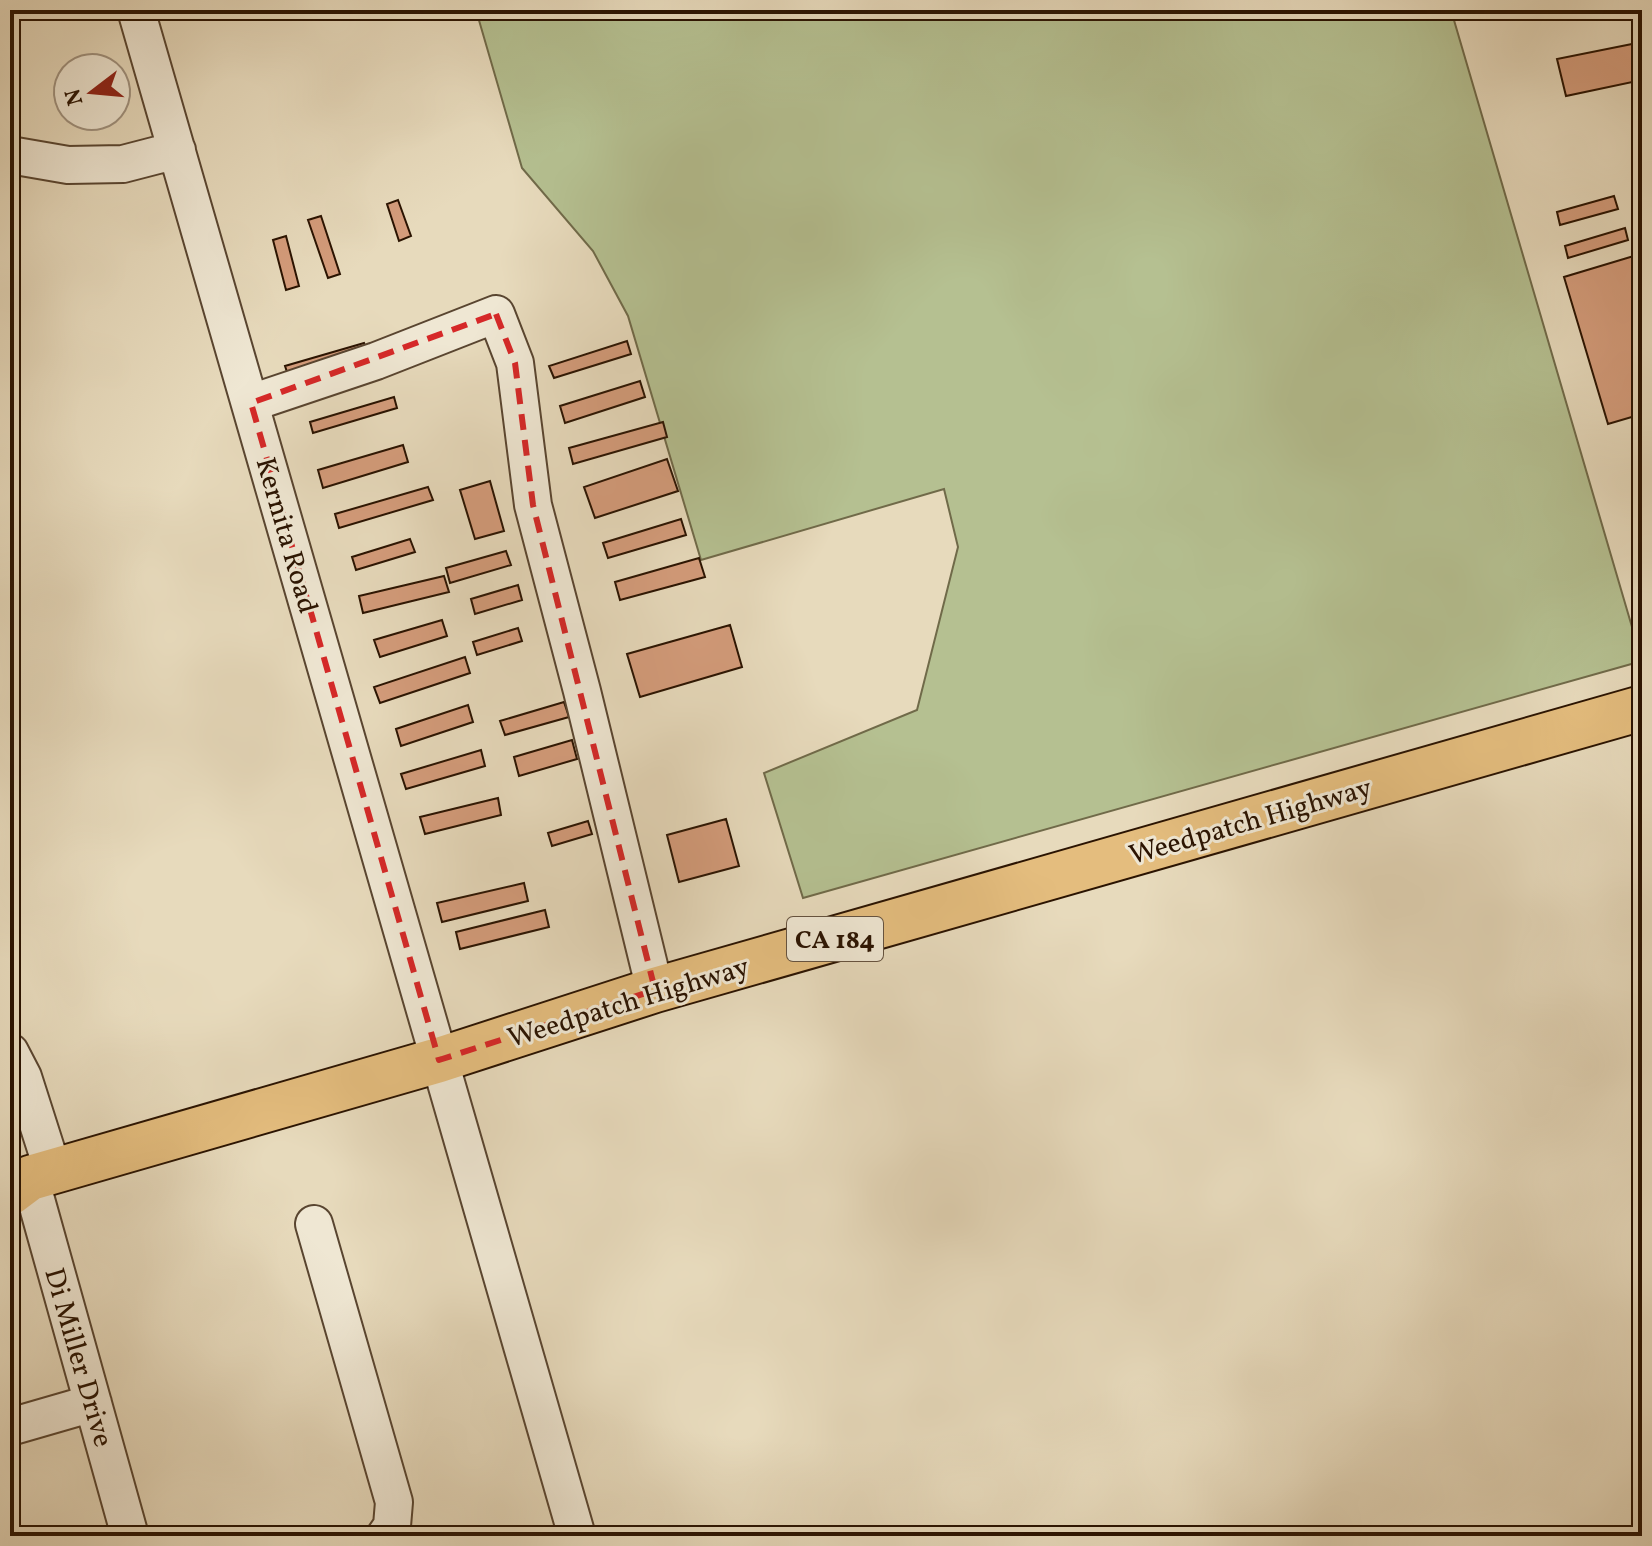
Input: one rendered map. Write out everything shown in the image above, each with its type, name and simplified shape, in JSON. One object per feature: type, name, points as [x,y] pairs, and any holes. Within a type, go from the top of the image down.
[{"type":"main road","name":"Weedpatch Highway","points":[[26,1179],[439,1060],[655,990],[1642,708]]},
{"type":"street","name":"Kernita Road","points":[[136,10],[577,1536]]},
{"type":"street","points":[[10,155],[68,165],[123,164],[177,150]]},
{"type":"street","points":[[251,403],[376,361],[496,314],[515,363],[533,505],[655,990]]},
{"type":"street","name":"Di Miller Drive","points":[[10,1052],[23,1077],[26,1179],[130,1536]]},
{"type":"street","points":[[314,1224],[394,1502],[392,1526],[385,1536]]},
{"type":"street","points":[[10,1427],[93,1403]]},
{"type":"highlighted area","points":[[496,314],[515,363],[533,505],[655,990],[439,1060],[251,403]]},
{"type":"green space","points":[[476,10],[1451,10],[1642,661],[803,898],[764,773],[917,710],[958,547],[944,489],[701,560],[628,316],[593,251],[522,168]]},
{"type":"building","points":[[1642,42],[1642,80],[1566,96],[1557,59]]},
{"type":"building","points":[[1614,196],[1618,209],[1560,225],[1557,212]]},
{"type":"building","points":[[398,200],[411,236],[399,241],[387,204]]},
{"type":"building","points":[[321,216],[340,274],[328,278],[308,220]]},
{"type":"building","points":[[1625,228],[1628,240],[1568,258],[1565,246]]},
{"type":"building","points":[[286,236],[299,286],[286,290],[273,240]]},
{"type":"building","points":[[1637,255],[1642,273],[1642,414],[1608,424],[1564,277]]},
{"type":"building","points":[[627,341],[631,354],[554,378],[549,366]]},
{"type":"building","points":[[364,343],[368,357],[290,381],[285,366]]},
{"type":"building","points":[[640,381],[645,397],[565,423],[560,406]]},
{"type":"building","points":[[394,397],[397,408],[313,433],[310,422]]},
{"type":"building","points":[[663,422],[667,437],[573,464],[569,448]]},
{"type":"building","points":[[403,445],[408,462],[323,488],[318,470]]},
{"type":"building","points":[[667,459],[678,491],[595,518],[584,487]]},
{"type":"building","points":[[490,481],[504,531],[475,539],[460,490]]},
{"type":"building","points":[[428,487],[433,500],[339,528],[335,514]]},
{"type":"building","points":[[681,519],[686,535],[608,558],[603,543]]},
{"type":"building","points":[[410,539],[415,552],[356,570],[352,557]]},
{"type":"building","points":[[506,551],[511,565],[450,583],[446,568]]},
{"type":"building","points":[[699,558],[705,577],[620,600],[615,582]]},
{"type":"building","points":[[444,576],[449,592],[363,613],[359,596]]},
{"type":"building","points":[[518,585],[522,600],[475,614],[471,599]]},
{"type":"building","points":[[442,620],[447,636],[380,657],[374,640]]},
{"type":"building","points":[[730,625],[742,667],[640,697],[627,654]]},
{"type":"building","points":[[518,628],[522,641],[477,655],[473,642]]},
{"type":"building","points":[[465,657],[470,673],[380,703],[374,687]]},
{"type":"building","points":[[564,702],[569,717],[505,735],[500,721]]},
{"type":"building","points":[[468,705],[473,722],[401,746],[396,729]]},
{"type":"building","points":[[572,740],[577,759],[519,776],[514,757]]},
{"type":"building","points":[[481,750],[485,766],[406,789],[401,774]]},
{"type":"building","points":[[498,798],[501,815],[425,834],[420,817]]},
{"type":"building","points":[[726,819],[739,866],[679,882],[667,835]]},
{"type":"building","points":[[588,821],[592,834],[552,846],[548,833]]},
{"type":"building","points":[[524,883],[528,901],[442,922],[437,903]]},
{"type":"building","points":[[545,910],[549,927],[460,949],[456,932]]}]
